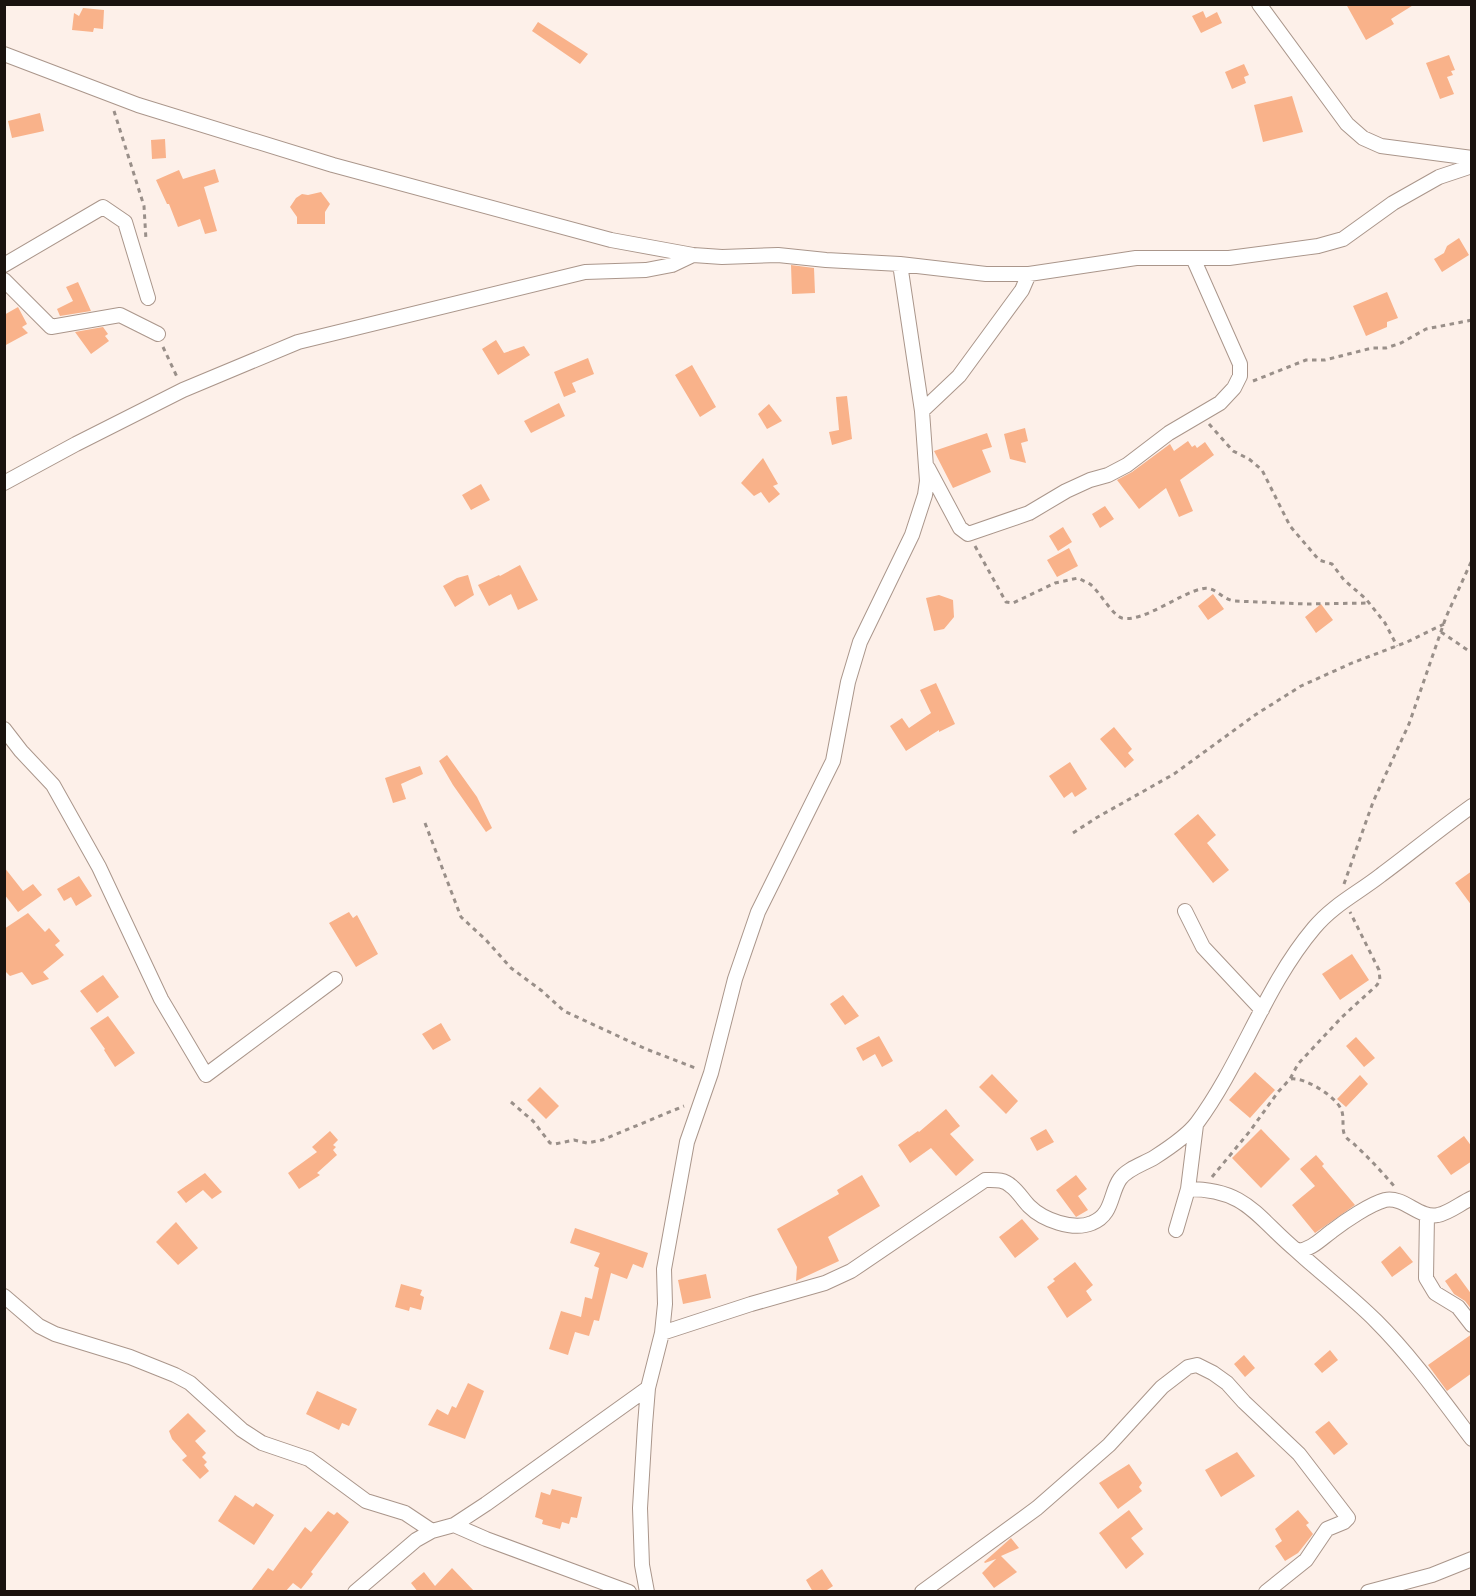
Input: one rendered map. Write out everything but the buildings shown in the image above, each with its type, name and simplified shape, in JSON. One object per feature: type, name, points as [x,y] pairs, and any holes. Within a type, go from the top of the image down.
[{"type":"street","points":[[1259,4],[1347,124],[1363,138],[1381,146],[1472,158]]},
{"type":"street","points":[[4,54],[138,105],[333,165],[611,240],[693,255],[722,257],[778,255],[900,264],[986,274],[1029,274],[1136,258],[1229,258],[1318,246],[1343,239],[1393,203],[1439,177],[1472,166]]},
{"type":"street","points":[[4,266],[103,207],[125,222],[148,298]]},
{"type":"street","points":[[4,483],[75,444],[183,390],[298,342],[585,272],[646,270],[672,265],[693,255]]},
{"type":"street","points":[[925,464],[960,528],[968,534],[1029,513],[1066,491],[1108,475],[1127,465],[1169,433],[1220,402],[1234,388],[1240,376],[1240,364],[1193,258]]},
{"type":"street","points":[[647,1592],[642,1565],[640,1508],[648,1388],[662,1333],[665,1304],[664,1269],[687,1142],[711,1073],[735,979],[758,912],[833,760],[848,682],[860,642],[912,535],[926,495],[922,411],[900,264]]},
{"type":"street","points":[[922,411],[959,376],[1022,290],[1029,274]]},
{"type":"street","points":[[4,280],[51,327],[120,315],[158,334]]},
{"type":"street","points":[[4,729],[53,785],[99,867],[161,999],[206,1075],[334,979]]},
{"type":"street","points":[[662,1333],[825,1282],[851,1271],[986,1180],[999,1180],[1011,1185],[1030,1208],[1053,1222],[1069,1226],[1092,1224],[1112,1203],[1121,1178],[1155,1158],[1196,1125],[1231,1071],[1290,961],[1312,930],[1340,902],[1380,876],[1472,806]]},
{"type":"street","points":[[1185,911],[1203,947],[1262,1010]]},
{"type":"street","points":[[1176,1230],[1188,1189],[1196,1125]]},
{"type":"street","points":[[1188,1189],[1204,1189],[1231,1195],[1247,1204],[1378,1322],[1408,1355],[1472,1439]]},
{"type":"street","points":[[1297,1251],[1310,1248],[1335,1229],[1386,1200],[1427,1215],[1439,1215],[1472,1198]]},
{"type":"street","points":[[1427,1215],[1426,1278],[1435,1293],[1458,1307],[1472,1324]]},
{"type":"street","points":[[4,1296],[39,1326],[55,1334],[130,1357],[190,1383],[242,1430],[262,1443],[309,1459],[366,1501],[405,1513],[432,1531]]},
{"type":"street","points":[[922,1592],[1037,1508],[1109,1445],[1162,1387],[1188,1367],[1197,1365],[1227,1383],[1299,1454],[1348,1518],[1327,1529],[1306,1560],[1266,1592]]},
{"type":"street","points":[[355,1592],[416,1540],[432,1531],[454,1525],[531,1473],[648,1388]]},
{"type":"street","points":[[454,1525],[629,1592]]},
{"type":"street","points":[[1368,1592],[1432,1575],[1472,1559]]},
{"type":"path","points":[[1234,388],[1306,360],[1325,360],[1372,348],[1386,348],[1426,330],[1472,320]]},
{"type":"path","points":[[1200,414],[1233,451],[1249,459],[1262,470],[1290,525],[1319,560],[1332,564],[1344,580],[1370,603],[1385,622],[1397,646]]},
{"type":"path","points":[[968,534],[1006,602],[1013,603],[1055,583],[1078,578],[1091,585],[1118,617],[1126,619],[1166,605],[1200,589],[1210,588],[1227,600],[1234,601],[1299,604],[1370,603]]},
{"type":"path","points":[[1204,1189],[1262,1116],[1278,1092],[1290,1080],[1298,1064],[1380,980],[1379,970],[1340,902],[1373,802],[1409,724],[1443,624],[1472,560]]},
{"type":"path","points":[[1073,833],[1174,774],[1255,715],[1301,686],[1443,624]]},
{"type":"path","points":[[1441,632],[1472,653]]},
{"type":"path","points":[[425,823],[461,917],[512,969],[564,1011],[646,1049],[711,1073]]},
{"type":"path","points":[[1290,1080],[1299,1078],[1306,1081],[1335,1101],[1342,1110],[1344,1132],[1347,1138],[1393,1186],[1402,1204]]},
{"type":"path","points":[[511,1102],[530,1118],[550,1143],[555,1144],[574,1140],[586,1143],[602,1140],[678,1107],[700,1101]]}]
